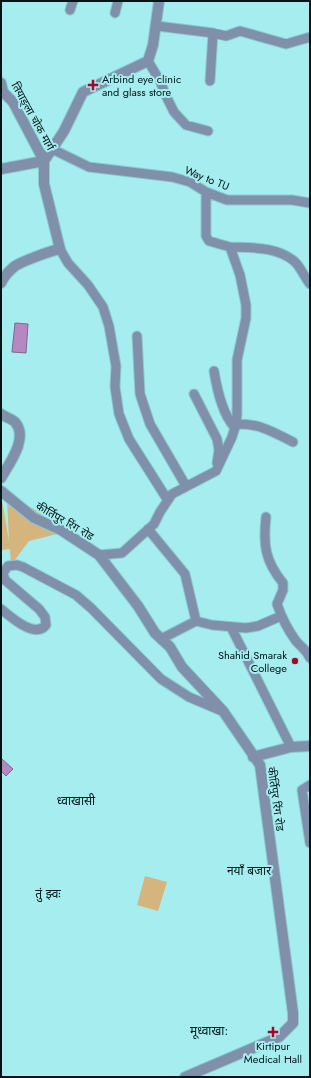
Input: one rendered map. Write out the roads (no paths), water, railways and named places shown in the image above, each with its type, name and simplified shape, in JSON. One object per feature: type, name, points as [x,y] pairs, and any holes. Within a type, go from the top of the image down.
[{"type":"street","points":[[115,13],[118,1]]},
{"type":"street","points":[[159,1],[153,45],[148,61],[84,92],[64,131],[44,160],[44,184],[60,249],[68,263],[88,285],[103,307],[109,326],[116,366],[116,400],[119,414],[129,439],[167,500]]},
{"type":"street","points":[[156,26],[226,36],[240,31],[286,44],[302,38],[310,38]]},
{"type":"street","points":[[210,82],[213,33]]},
{"type":"street","points":[[148,61],[160,81],[174,112],[186,125],[208,131]]},
{"type":"street","name":"तियाङ्ला चोक मार्ग","points":[[1,83],[3,92],[13,102],[44,160]]},
{"type":"street","name":"Way to TU","points":[[52,149],[89,167],[172,177],[190,182],[206,192],[227,200],[292,200],[310,203]]},
{"type":"street","points":[[1,169],[44,160]]},
{"type":"street","points":[[206,192],[206,236],[209,241],[230,247],[258,248],[275,251],[294,260],[310,284]]},
{"type":"street","points":[[99,555],[122,553],[154,524],[167,500],[172,494],[216,471],[223,457],[236,426],[238,401],[237,360],[246,318],[246,305],[240,275],[230,247]]},
{"type":"street","points":[[1,283],[4,277],[15,266],[60,249]]},
{"type":"street","points":[[136,336],[140,394],[142,401],[150,424],[186,486]]},
{"type":"street","points":[[214,371],[217,390],[230,422],[236,426],[247,423],[261,426],[293,442]]},
{"type":"street","points":[[194,394],[217,439],[219,450],[216,471]]},
{"type":"street","points":[[1,414],[15,422],[20,432],[20,443],[16,453],[1,478]]},
{"type":"street","name":"कीर्तिपुर रिंग रोड","points":[[1,491],[34,518],[61,530],[99,555],[138,606],[155,633],[170,647],[182,667],[224,712],[253,757],[260,765],[293,1013],[293,1023],[279,1037],[197,1074],[185,1077]]},
{"type":"street","points":[[266,517],[264,534],[266,552],[272,568],[283,583],[283,590],[276,604],[281,616],[296,641],[306,650],[310,658]]},
{"type":"street","points":[[148,529],[185,574],[196,621]]},
{"type":"street","points":[[1,610],[36,631],[42,629],[46,625],[45,616],[39,609],[5,580],[3,573],[8,566],[17,565],[23,567],[76,595],[91,608],[161,679],[189,696],[224,712]]},
{"type":"street","points":[[161,639],[196,621],[246,628],[258,626],[281,616]]},
{"type":"street","points":[[231,627],[291,747]]},
{"type":"street","points":[[253,757],[291,747],[310,746]]},
{"type":"street","points":[[310,785],[302,790],[310,843]]},
{"type":"place","name":"Arbind eye clinic and glass store","points":[[93,85]]},
{"type":"place","name":"Shahid Smarak College","points":[[295,661]]},
{"type":"place","name":"Kirtipur Medical Hall","points":[[273,1032]]},
{"type":"district","name":"ध्वाखासी","points":[[76,801]]},
{"type":"district","name":"नयाँ बजार","points":[[249,871]]},
{"type":"district","name":"तुं झ्वः","points":[[48,894]]},
{"type":"district","name":"मूध्वाखा:","points":[[209,1031]]}]
